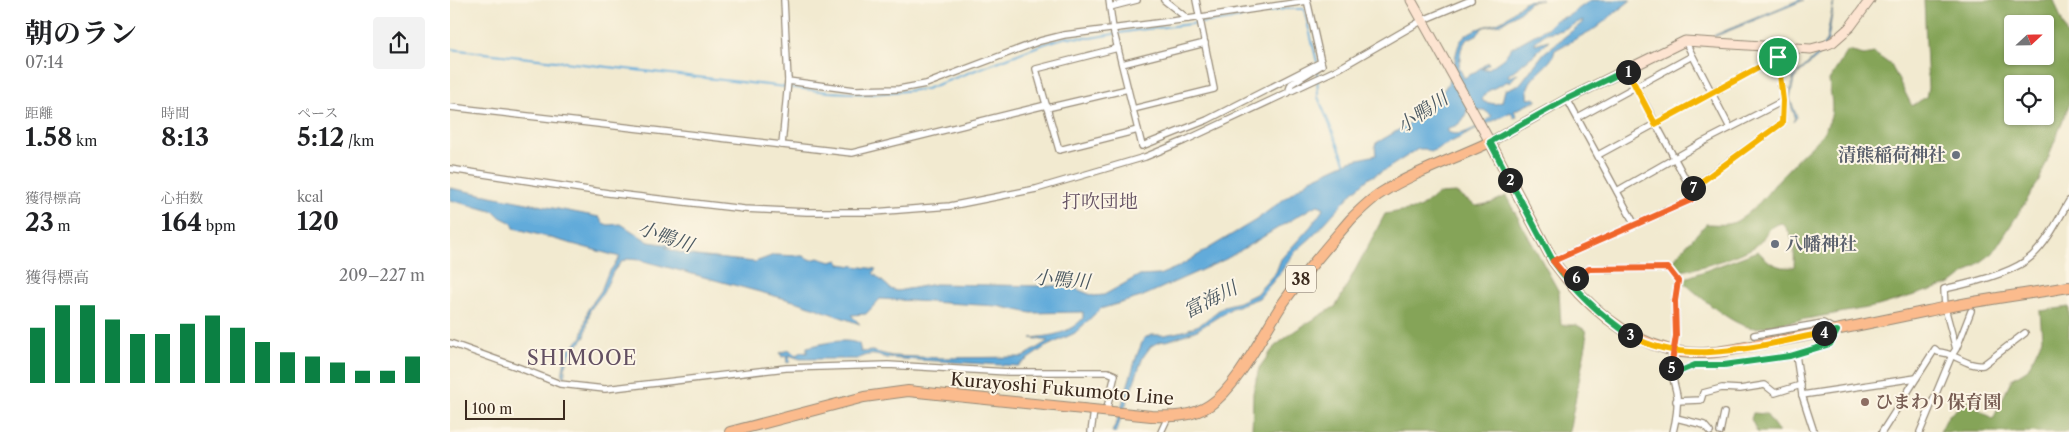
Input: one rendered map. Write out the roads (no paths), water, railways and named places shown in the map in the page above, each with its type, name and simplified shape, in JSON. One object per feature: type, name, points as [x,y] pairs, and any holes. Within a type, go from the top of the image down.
[{"type":"main road","points":[[1490,142],[1553,261],[1586,300],[1613,324],[1634,337],[1669,350],[1689,353],[1716,352],[1837,331],[1945,308],[2069,287]]},
{"type":"main road","name":"Kurayoshi Fukumoto Line","points":[[730,432],[864,397],[908,391],[1130,414],[1168,417],[1185,416],[1198,411],[1220,397],[1236,377],[1298,283],[1364,206],[1379,194],[1395,185],[1490,142]]},
{"type":"street","points":[[782,145],[788,81],[784,0]]},
{"type":"street","points":[[1109,0],[1113,29],[1142,146],[1206,120],[1321,62]]},
{"type":"street","points":[[1110,7],[1137,0]]},
{"type":"street","points":[[1164,0],[1188,19]]},
{"type":"street","points":[[1133,109],[1214,89],[1196,0]]},
{"type":"street","points":[[788,81],[855,90],[899,89],[926,84],[1064,35],[1200,18],[1307,0],[1322,65],[1291,84],[1288,93]]},
{"type":"street","points":[[1411,0],[1490,142],[1567,99],[1685,41],[1811,49],[1826,45],[1850,27],[1870,0]]},
{"type":"street","points":[[450,169],[608,193],[744,209],[826,212],[922,209],[950,206],[1036,190],[1112,168],[1184,141],[1338,69],[1471,0]]},
{"type":"street","points":[[1685,41],[1730,128]]},
{"type":"street","points":[[1122,64],[1205,43]]},
{"type":"street","points":[[1553,261],[1691,200],[1692,191],[1696,185],[1782,123],[1783,101],[1777,46]]},
{"type":"street","points":[[1118,48],[1036,69],[1059,150],[1138,130]]},
{"type":"street","points":[[1578,118],[1692,56]]},
{"type":"street","points":[[1598,154],[1778,57]]},
{"type":"street","points":[[1627,70],[1692,191]]},
{"type":"street","points":[[450,107],[852,153],[1047,106],[1128,89]]},
{"type":"street","points":[[1567,99],[1635,225]]},
{"type":"street","points":[[1617,191],[1674,158],[1783,101]]},
{"type":"street","points":[[1956,349],[1945,308],[1944,288],[1986,278],[2008,270],[2031,258],[2046,241],[2066,210],[2069,201]]},
{"type":"street","points":[[1571,282],[1589,269],[1668,268],[1678,281],[1675,301],[1676,336],[1671,363],[1671,375],[1676,401],[1676,418],[1673,432]]},
{"type":"street","points":[[1920,432],[1971,312]]},
{"type":"street","points":[[1671,375],[1695,365],[1724,365],[1796,355],[1830,344],[1837,331],[1823,323],[1754,335]]},
{"type":"street","points":[[1875,432],[1883,430],[1935,349],[1938,352],[1944,352],[1975,366],[1982,365],[2025,333]]},
{"type":"street","points":[[450,343],[560,384],[605,389],[786,368],[888,365],[1008,372],[1108,372],[1115,375],[1108,412]]},
{"type":"street","points":[[1796,355],[1802,395],[1814,432]]},
{"type":"street","points":[[1802,395],[1916,378]]},
{"type":"street","points":[[1676,401],[1701,400],[1703,393],[1722,388],[1765,385],[1775,393],[1800,385]]},
{"type":"street","points":[[1091,432],[1094,410]]},
{"type":"street","points":[[1720,432],[1724,413]]},
{"type":"street","points":[[1161,432],[1168,417]]},
{"type":"street","points":[[1676,418],[1704,425],[1710,432]]},
{"type":"water","points":[[1542,0],[1530,2],[1518,13],[1500,24],[1484,27],[1503,20],[1526,1]]},
{"type":"water","points":[[1591,0],[1631,0],[1596,28],[1555,50],[1551,60],[1534,77],[1528,87],[1528,99],[1535,98],[1537,100],[1514,111],[1517,116],[1514,118],[1511,112],[1431,152],[1425,149],[1418,149],[1369,178],[1295,252],[1259,298],[1232,308],[1197,330],[1151,346],[1143,357],[1116,432],[1112,432],[1144,338],[1152,335],[1184,331],[1201,324],[1224,306],[1239,302],[1256,294],[1276,272],[1281,259],[1311,226],[1323,207],[1318,205],[1313,207],[1226,259],[1141,297],[1100,309],[1075,333],[1045,347],[1018,366],[886,358],[872,355],[857,359],[800,359],[789,355],[790,362],[787,363],[786,356],[782,357],[780,353],[788,350],[796,355],[801,352],[807,353],[807,347],[847,341],[859,344],[861,352],[872,351],[892,356],[943,358],[1023,357],[1048,341],[1031,338],[1053,335],[1072,328],[1083,318],[1083,312],[1031,313],[997,306],[880,299],[866,314],[851,315],[860,324],[801,303],[640,260],[627,259],[621,262],[613,272],[603,293],[590,310],[585,337],[570,354],[565,368],[565,377],[562,376],[565,358],[570,348],[582,337],[588,309],[601,291],[607,275],[620,257],[514,228],[512,223],[495,212],[450,200],[450,188],[599,217],[603,223],[608,225],[621,224],[649,242],[678,246],[665,247],[673,251],[696,256],[755,262],[774,255],[803,256],[811,260],[818,258],[831,262],[838,260],[840,264],[876,269],[873,273],[891,289],[897,291],[935,284],[1066,285],[1094,296],[1104,295],[1138,276],[1159,275],[1178,267],[1256,220],[1311,179],[1350,161],[1376,155],[1376,143],[1418,117],[1436,100],[1450,79],[1459,43],[1466,35],[1483,27],[1478,34],[1466,40],[1461,49],[1459,67],[1464,78],[1488,62],[1489,64],[1481,69],[1488,69],[1504,58],[1511,48],[1547,28],[1555,20],[1568,16]],"holes":[[[1583,20],[1582,23],[1544,53],[1520,84],[1505,90],[1502,102],[1495,104],[1484,102],[1482,99],[1488,91],[1508,81],[1509,83],[1518,73],[1509,77],[1508,75],[1535,54],[1549,40],[1535,44],[1535,42],[1546,33],[1562,30]],[[1467,110],[1484,110],[1492,116],[1465,132],[1459,134],[1448,132],[1448,128],[1455,126],[1463,120]]]},
{"type":"water","points":[[1799,0],[1804,0],[1710,37]]},
{"type":"water","points":[[1834,0],[1828,40],[1821,54],[1794,79],[1790,99],[1797,117],[1793,122],[1795,117],[1789,99],[1793,78],[1817,55],[1826,41]]},
{"type":"waterway","points":[[450,49],[829,92],[873,94],[926,89],[1067,37],[1090,38],[1138,30],[1227,20],[1284,9],[1304,9],[1317,62]]},
{"type":"waterway","points":[[1317,69],[1318,97],[1346,164]]},
{"type":"place","name":"清熊稲荷神社","points":[[1956,155]]},
{"type":"place","name":"八幡神社","points":[[1775,244]]},
{"type":"place","name":"ひまわり保育園","points":[[1865,402]]},
{"type":"district","name":"打吹団地","points":[[1100,201]]},
{"type":"district","name":"SHIMOOE","points":[[582,358]]},
{"type":"water label","name":"小鴨川","points":[[1422,112]]},
{"type":"water label","name":"小鴨川","points":[[666,236]]},
{"type":"water label","name":"小鴨川","points":[[1062,279]]},
{"type":"water label","name":"富海川","points":[[1210,299]]}]
